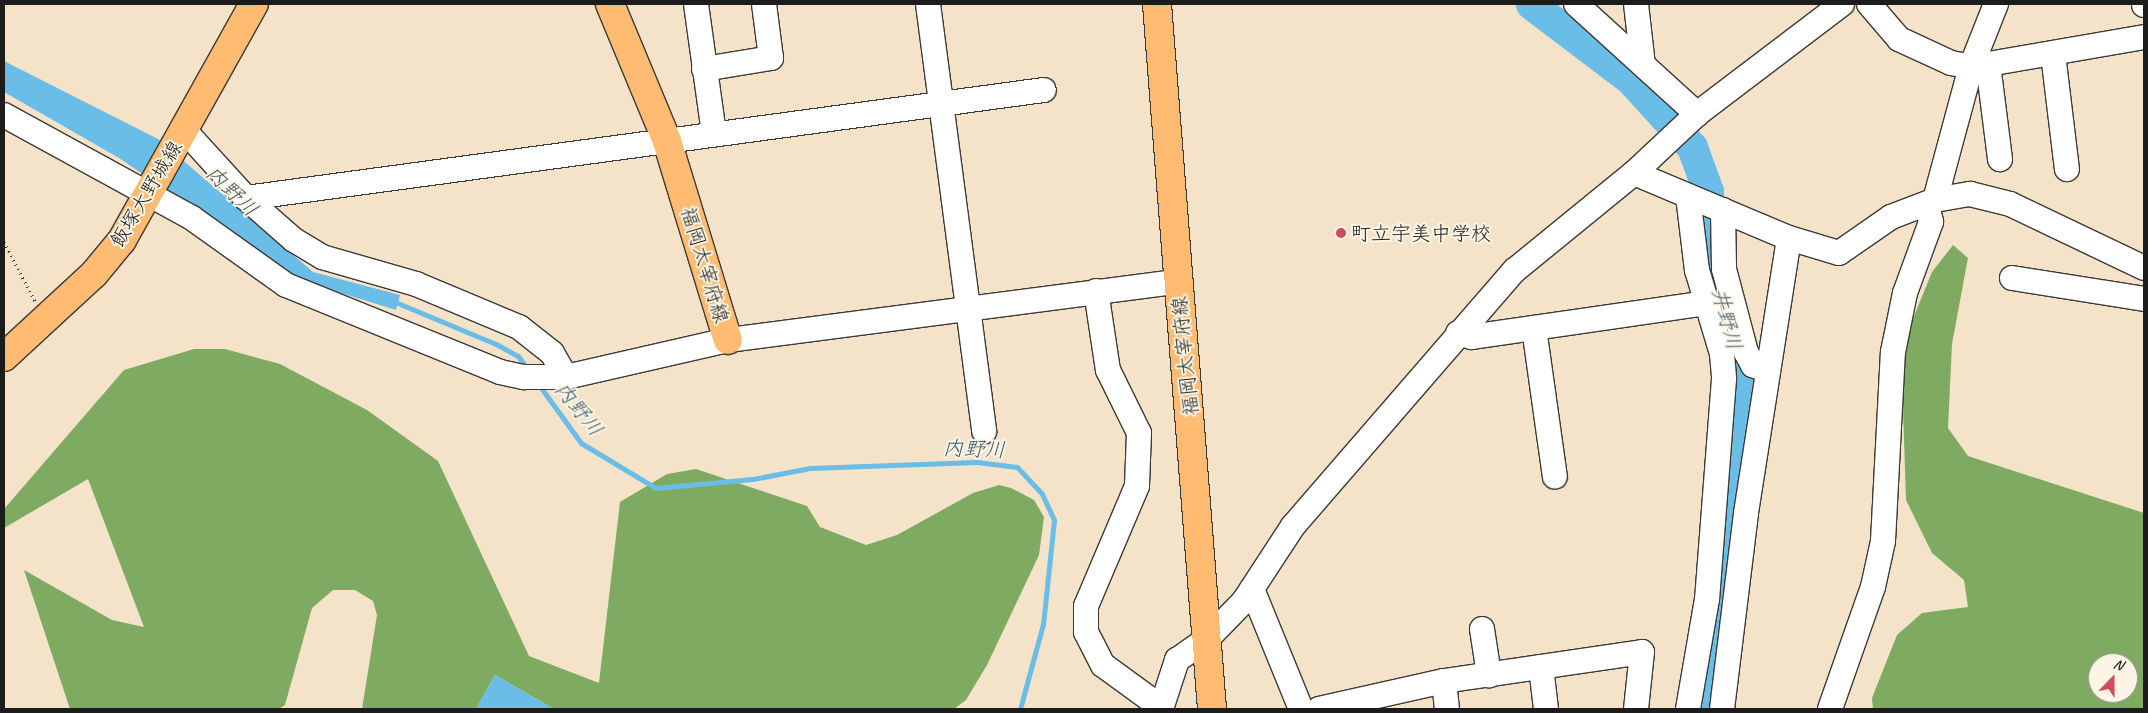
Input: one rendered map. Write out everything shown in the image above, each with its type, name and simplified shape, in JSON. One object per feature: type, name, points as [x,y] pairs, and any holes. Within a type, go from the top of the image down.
[{"type":"main road","name":"飯塚大野城線","points":[[4,357],[48,318],[122,240],[254,4]]},
{"type":"main road","name":"福岡太宰府線","points":[[610,4],[674,140]]},
{"type":"main road","name":"福岡太宰府線","points":[[630,4],[674,140],[728,340]]},
{"type":"main road","name":"福岡太宰府線","points":[[1157,4],[1177,282],[1197,475],[1206,640],[1212,709]]},
{"type":"street","points":[[696,4],[714,134]]},
{"type":"street","points":[[704,69],[771,58],[764,4]]},
{"type":"street","points":[[928,4],[944,105],[984,431]]},
{"type":"street","points":[[1576,4],[1697,114]]},
{"type":"street","points":[[1636,4],[1643,65]]},
{"type":"street","points":[[1096,291],[1108,370],[1139,433],[1137,486],[1086,606],[1086,632],[1103,665],[1161,708],[1177,660],[1206,640],[1252,590],[1293,526],[1458,333],[1515,270],[1634,174],[1659,147],[1697,114],[1842,4]]},
{"type":"street","points":[[1869,4],[1899,39],[1951,63],[1980,66],[2144,41]]},
{"type":"street","points":[[1830,709],[1873,587],[1883,541],[1893,352],[1906,293],[1931,222],[1931,202],[1980,66],[1996,4]]},
{"type":"street","points":[[2053,54],[2068,169]]},
{"type":"street","points":[[1980,66],[2000,159]]},
{"type":"street","points":[[246,198],[1044,90]]},
{"type":"street","points":[[4,115],[155,184],[286,284],[500,372],[558,378],[728,340],[969,306],[1177,282]]},
{"type":"street","points":[[183,132],[246,198],[322,256],[416,284],[519,327],[552,354],[558,378]]},
{"type":"street","points":[[1634,174],[1789,238],[1839,253],[1891,217],[1931,202],[1970,194],[2010,204],[2144,268]]},
{"type":"street","points":[[1688,196],[1697,270],[1722,354],[1724,379],[1707,599],[1688,709]]},
{"type":"street","points":[[1723,210],[1724,269],[1746,352],[1753,365],[1768,371]]},
{"type":"street","points":[[1722,709],[1768,371],[1789,238]]},
{"type":"street","points":[[2012,278],[2144,299]]},
{"type":"street","points":[[1458,333],[1471,337],[1701,304]]},
{"type":"street","points":[[1534,328],[1555,477]]},
{"type":"street","points":[[1252,590],[1301,709]]},
{"type":"street","points":[[1482,629],[1489,675]]},
{"type":"street","points":[[1319,709],[1444,681],[1642,652],[1636,709]]},
{"type":"street","points":[[1541,667],[1546,709]]},
{"type":"street","points":[[1444,681],[1447,709]]},
{"type":"path","points":[[4,242],[39,310],[48,318]]},
{"type":"green space","points":[[1953,245],[1968,258],[1952,344],[1948,428],[1968,456],[2144,513],[2144,709],[1873,709],[1872,698],[1897,635],[1922,613],[1968,607],[1964,580],[1932,553],[1906,500],[1901,348],[1932,272]]},
{"type":"green space","points":[[194,349],[225,349],[280,364],[367,410],[438,461],[529,656],[599,683],[620,502],[667,474],[696,469],[807,506],[820,527],[866,545],[897,535],[973,493],[999,485],[1011,488],[1034,500],[1044,517],[1039,555],[987,665],[966,700],[954,709],[554,709],[495,675],[476,709],[362,709],[377,615],[373,601],[355,590],[333,590],[312,608],[285,705],[279,709],[70,709],[24,570],[112,620],[144,627],[88,479],[4,528],[4,509],[124,370]]},
{"type":"water","points":[[4,61],[158,139],[313,272],[400,295],[396,310],[299,280],[119,158],[4,92]]},
{"type":"water","points":[[495,675],[554,709],[476,709]]},
{"type":"waterway","name":"井野川","points":[[1531,4],[1631,80],[1692,147],[1708,191],[1709,232],[1719,297],[1741,369],[1703,709]]},
{"type":"waterway","name":"内野川","points":[[393,301],[496,344],[518,356],[528,370]]},
{"type":"waterway","name":"内野川","points":[[539,385],[581,443],[656,488],[753,479],[810,468],[977,462],[1017,467],[1042,494],[1054,520],[1043,624],[1020,709]]},
{"type":"place","name":"町立宇美中学校","points":[[1341,233]]}]
